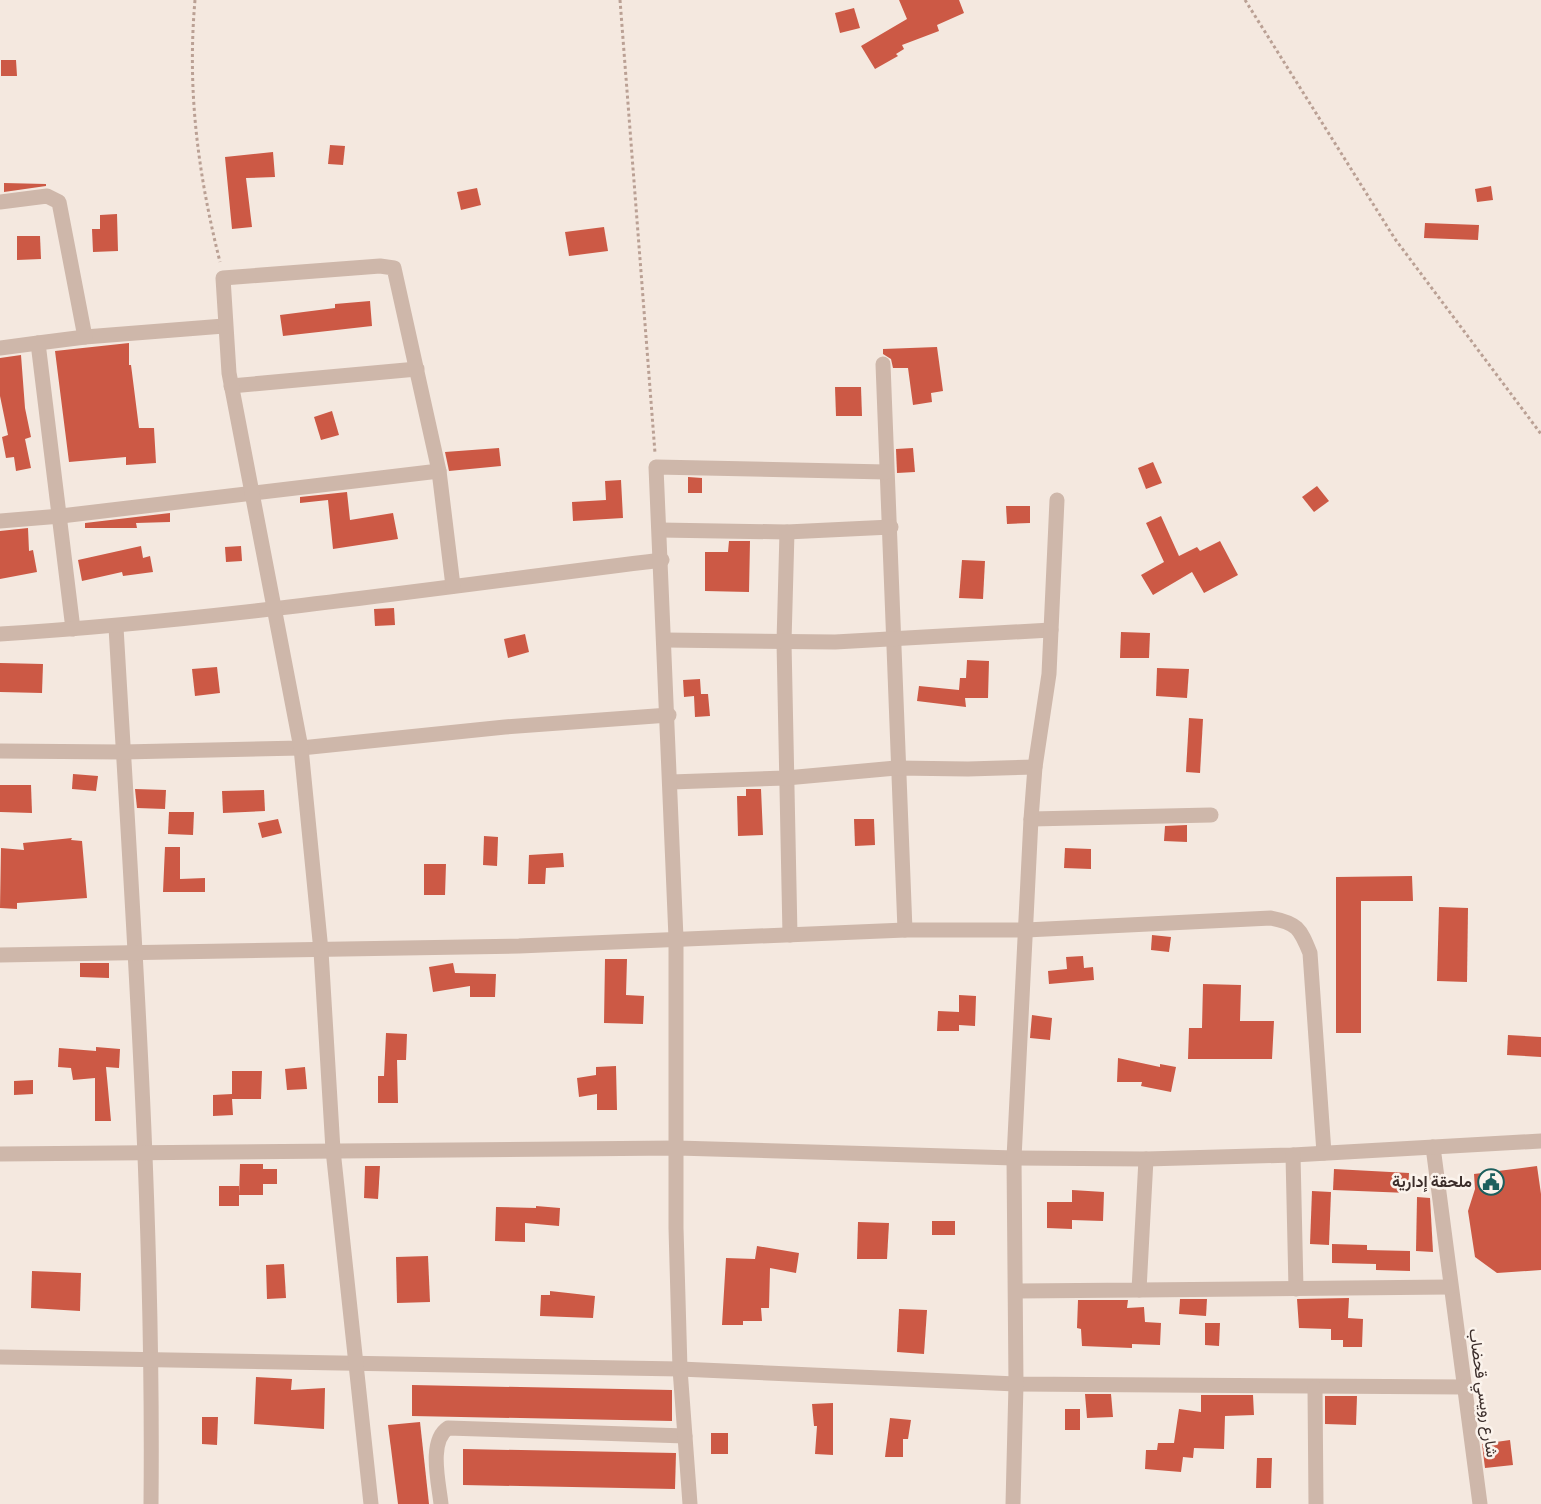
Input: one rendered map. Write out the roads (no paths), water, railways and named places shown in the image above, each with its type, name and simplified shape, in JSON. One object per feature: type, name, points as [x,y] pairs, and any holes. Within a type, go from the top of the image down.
[{"type":"street","points":[[0,202],[47,196],[59,202],[85,338]]},
{"type":"street","points":[[371,1504],[333,1150],[321,951],[301,748],[231,386],[224,326],[223,278],[391,266],[395,270],[439,471],[453,586]]},
{"type":"street","points":[[0,348],[224,326]]},
{"type":"street","points":[[38,343],[61,516],[73,629]]},
{"type":"street","points":[[883,364],[905,930]]},
{"type":"street","points":[[231,386],[417,369]]},
{"type":"street","points":[[690,1504],[680,1369],[676,938],[669,715],[656,466],[886,472]]},
{"type":"street","points":[[0,521],[61,516],[439,471]]},
{"type":"street","points":[[1013,1504],[1017,1291],[1014,1158],[1031,819],[1035,766],[1049,675],[1057,500]]},
{"type":"street","points":[[660,530],[787,532],[891,527]]},
{"type":"street","points":[[787,532],[784,642],[790,936]]},
{"type":"street","points":[[0,634],[116,627],[662,560]]},
{"type":"street","points":[[116,627],[135,954],[153,1361],[151,1504]]},
{"type":"street","points":[[665,640],[784,642],[892,639],[1051,630]]},
{"type":"street","points":[[0,751],[123,752],[301,748],[505,727],[669,715]]},
{"type":"street","points":[[671,782],[786,777],[897,768],[968,770],[1035,766]]},
{"type":"street","points":[[1031,819],[1211,815]]},
{"type":"street","points":[[0,955],[519,946],[905,930],[1026,930],[1270,918],[1292,922],[1303,934],[1310,953],[1324,1153]]},
{"type":"street","points":[[0,1154],[677,1148],[1014,1158],[1146,1159],[1293,1155],[1541,1141]]},
{"type":"street","name":"شارع رويسي قحضاب","points":[[1433,1147],[1480,1504]]},
{"type":"street","points":[[1293,1155],[1296,1289]]},
{"type":"street","points":[[1139,1290],[1146,1159]]},
{"type":"street","points":[[1017,1291],[1450,1287]]},
{"type":"street","points":[[0,1357],[680,1369],[1016,1384],[1315,1388],[1464,1387]]},
{"type":"street","points":[[1315,1388],[1316,1504]]},
{"type":"street","points":[[441,1504],[437,1459],[439,1438],[448,1428],[686,1436]]},
{"type":"place","name":"ملحقة إدارية","points":[[1491,1182]]}]
